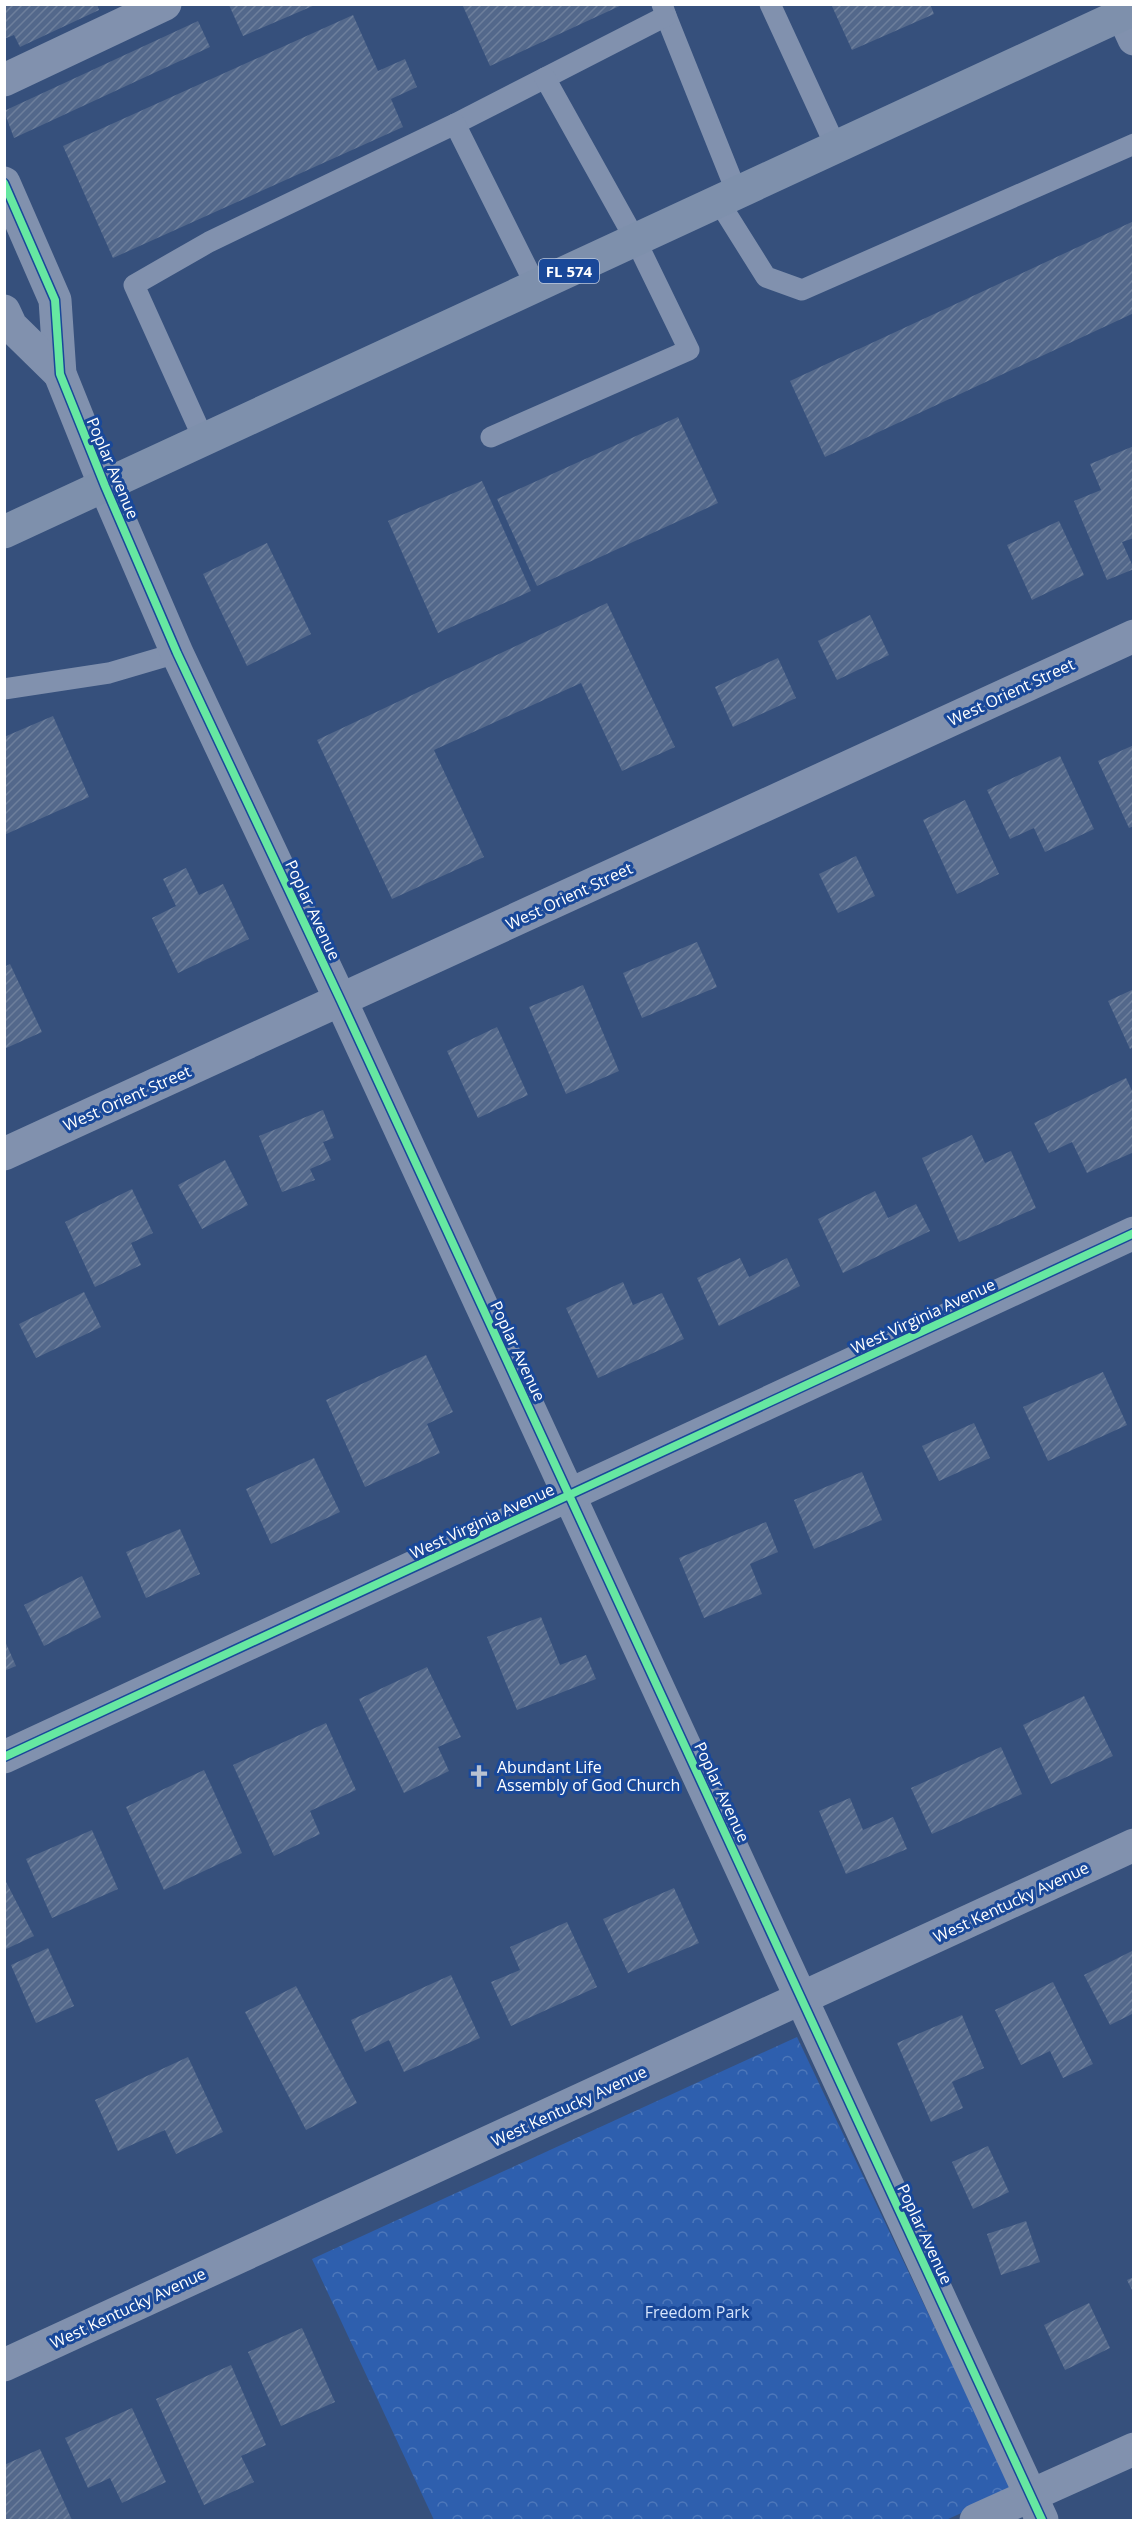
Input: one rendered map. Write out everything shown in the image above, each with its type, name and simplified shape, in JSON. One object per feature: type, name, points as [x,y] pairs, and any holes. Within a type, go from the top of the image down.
[{"type":"main road","name":"FL 574","points":[[4,532],[836,147],[1127,17]]},
{"type":"street","points":[[4,80],[165,4]]},
{"type":"street","name":"Poplar Avenue","points":[[4,183],[56,300],[60,374],[105,486],[177,653],[570,1495],[1036,2508]]},
{"type":"street","name":"Poplar Avenue","points":[[7,322],[60,374]]},
{"type":"street","name":"West Orient Street","points":[[4,1154],[1134,636]]},
{"type":"street","name":"West Virginia Avenue","points":[[4,1757],[1134,1233]]},
{"type":"street","name":"West Kentucky Avenue","points":[[4,2365],[1134,1845]]},
{"type":"street","points":[[976,2520],[1036,2508],[1134,2449]]},
{"type":"lane","points":[[770,4],[836,147]]},
{"type":"lane","points":[[204,440],[134,285],[209,242],[455,124],[545,78],[664,10],[728,197],[766,277],[801,290],[1134,144]]},
{"type":"lane","points":[[491,437],[689,350],[636,241],[545,78]]},
{"type":"lane","points":[[455,124],[536,286]]},
{"type":"lane","points":[[4,689],[109,673],[177,653]]},
{"type":"green space","name":"Freedom Park","points":[[797,2037],[1012,2490],[946,2520],[434,2520],[312,2259]]},
{"type":"building","points":[[4,4],[97,4],[99,10],[20,47],[14,35],[4,39]]},
{"type":"building","points":[[462,4],[624,4],[490,66]]},
{"type":"building","points":[[831,4],[930,4],[934,14],[852,50]]},
{"type":"building","points":[[229,5],[315,5],[243,36]]},
{"type":"building","points":[[353,15],[378,71],[405,59],[417,87],[391,99],[403,127],[113,258],[63,146]]},
{"type":"building","points":[[198,21],[210,47],[14,138],[4,111]]},
{"type":"building","points":[[1134,221],[1134,313],[825,457],[790,381]]},
{"type":"building","points":[[678,417],[718,503],[537,586],[497,499]]},
{"type":"building","points":[[1134,446],[1134,538],[1122,542],[1134,569],[1107,580],[1074,501],[1101,490],[1090,464]]},
{"type":"building","points":[[482,481],[531,591],[438,633],[388,521]]},
{"type":"building","points":[[1059,521],[1084,575],[1032,600],[1007,545]]},
{"type":"building","points":[[267,543],[311,634],[247,666],[203,574]]},
{"type":"building","points":[[607,603],[675,747],[622,771],[581,683],[434,750],[484,857],[392,899],[317,740]]},
{"type":"building","points":[[870,615],[889,655],[837,680],[818,641]]},
{"type":"building","points":[[778,658],[796,698],[733,727],[715,687]]},
{"type":"building","points":[[53,716],[89,797],[4,835],[4,737]]},
{"type":"building","points":[[1134,745],[1134,826],[1129,828],[1098,761]]},
{"type":"building","points":[[1060,756],[1094,829],[1045,852],[1034,828],[1010,839],[987,790]]},
{"type":"building","points":[[965,800],[999,874],[957,894],[923,820]]},
{"type":"building","points":[[856,856],[875,896],[838,913],[819,874]]},
{"type":"building","points":[[186,868],[199,895],[223,884],[249,939],[178,973],[152,918],[176,906],[163,879]]},
{"type":"building","points":[[697,942],[717,987],[642,1018],[623,973]]},
{"type":"building","points":[[10,964],[42,1032],[4,1049],[4,967]]},
{"type":"building","points":[[583,985],[619,1071],[566,1094],[529,1007]]},
{"type":"building","points":[[1134,989],[1134,1047],[1130,1049],[1108,1001]]},
{"type":"building","points":[[497,1027],[528,1095],[478,1118],[447,1051]]},
{"type":"building","points":[[1126,1078],[1134,1095],[1134,1152],[1087,1173],[1072,1142],[1049,1153],[1034,1123]]},
{"type":"building","points":[[323,1110],[334,1138],[323,1142],[331,1160],[310,1169],[315,1180],[282,1192],[259,1136]]},
{"type":"building","points":[[972,1135],[985,1163],[1011,1151],[1036,1208],[959,1242],[922,1158]]},
{"type":"building","points":[[225,1160],[248,1205],[202,1229],[178,1185]]},
{"type":"building","points":[[132,1189],[153,1233],[131,1243],[141,1265],[95,1287],[65,1222]]},
{"type":"building","points":[[875,1191],[888,1218],[916,1204],[930,1231],[843,1273],[818,1219]]},
{"type":"building","points":[[740,1258],[749,1277],[787,1258],[800,1286],[719,1326],[697,1278]]},
{"type":"building","points":[[623,1282],[633,1305],[662,1293],[684,1339],[598,1378],[566,1308]]},
{"type":"building","points":[[84,1292],[101,1327],[36,1358],[19,1324]]},
{"type":"building","points":[[426,1355],[453,1412],[427,1424],[440,1453],[365,1487],[326,1400]]},
{"type":"building","points":[[1103,1372],[1127,1425],[1048,1461],[1023,1407]]},
{"type":"building","points":[[974,1423],[990,1458],[939,1481],[922,1446]]},
{"type":"building","points":[[314,1458],[340,1512],[271,1544],[246,1489]]},
{"type":"building","points":[[862,1472],[882,1520],[814,1549],[794,1500]]},
{"type":"building","points":[[766,1522],[778,1552],[750,1564],[762,1594],[704,1618],[679,1558]]},
{"type":"building","points":[[180,1529],[200,1574],[146,1598],[126,1552]]},
{"type":"building","points":[[82,1576],[101,1617],[44,1646],[24,1605]]},
{"type":"building","points":[[541,1617],[560,1665],[586,1655],[596,1679],[517,1710],[487,1637]]},
{"type":"building","points":[[4,1639],[16,1666],[4,1671]]},
{"type":"building","points":[[427,1667],[461,1737],[438,1747],[449,1771],[404,1793],[359,1699]]},
{"type":"building","points":[[1084,1696],[1113,1756],[1051,1784],[1023,1725]]},
{"type":"building","points":[[326,1723],[356,1790],[310,1811],[320,1834],[274,1856],[233,1765]]},
{"type":"building","points":[[1001,1747],[1022,1794],[932,1834],[911,1788]]},
{"type":"building","points":[[204,1770],[242,1853],[164,1890],[126,1807]]},
{"type":"building","points":[[850,1798],[863,1830],[893,1817],[907,1849],[846,1874],[819,1811]]},
{"type":"building","points":[[92,1830],[118,1889],[52,1918],[26,1859]]},
{"type":"building","points":[[4,1878],[34,1936],[4,1950]]},
{"type":"building","points":[[674,1888],[699,1943],[628,1973],[603,1919]]},
{"type":"building","points":[[567,1922],[597,1987],[511,2026],[491,1982],[520,1970],[510,1947]]},
{"type":"building","points":[[48,1948],[74,2006],[36,2023],[11,1965]]},
{"type":"building","points":[[1132,1951],[1134,2013],[1110,2025],[1084,1975]]},
{"type":"building","points":[[451,1975],[480,2038],[404,2072],[389,2040],[365,2052],[351,2020]]},
{"type":"building","points":[[1053,1982],[1093,2064],[1063,2078],[1050,2051],[1021,2065],[995,2010]]},
{"type":"building","points":[[296,1986],[357,2103],[306,2130],[245,2012]]},
{"type":"building","points":[[962,2015],[984,2068],[952,2082],[963,2108],[931,2122],[897,2043]]},
{"type":"building","points":[[188,2057],[223,2132],[176,2154],[165,2130],[118,2151],[95,2100]]},
{"type":"building","points":[[988,2146],[1009,2192],[973,2209],[952,2162]]},
{"type":"building","points":[[1026,2221],[1040,2262],[1001,2275],[987,2234]]},
{"type":"building","points":[[1134,2277],[1134,2294],[1127,2280]]},
{"type":"building","points":[[1089,2303],[1110,2348],[1065,2370],[1044,2325]]},
{"type":"building","points":[[302,2328],[335,2402],[281,2426],[248,2352]]},
{"type":"building","points":[[231,2365],[266,2445],[241,2456],[254,2482],[204,2505],[156,2399]]},
{"type":"building","points":[[132,2408],[166,2482],[122,2503],[110,2478],[88,2488],[65,2438]]},
{"type":"building","points":[[40,2449],[72,2520],[4,2520],[4,2465]]},
{"type":"cycle path","points":[[4,183],[55,300],[60,374],[105,486],[177,653],[341,1001],[1042,2520]]},
{"type":"cycle path","points":[[4,1757],[1134,1233]]},
{"type":"place","name":"Abundant Life Assembly of God Church","points":[[479,1776]]}]
